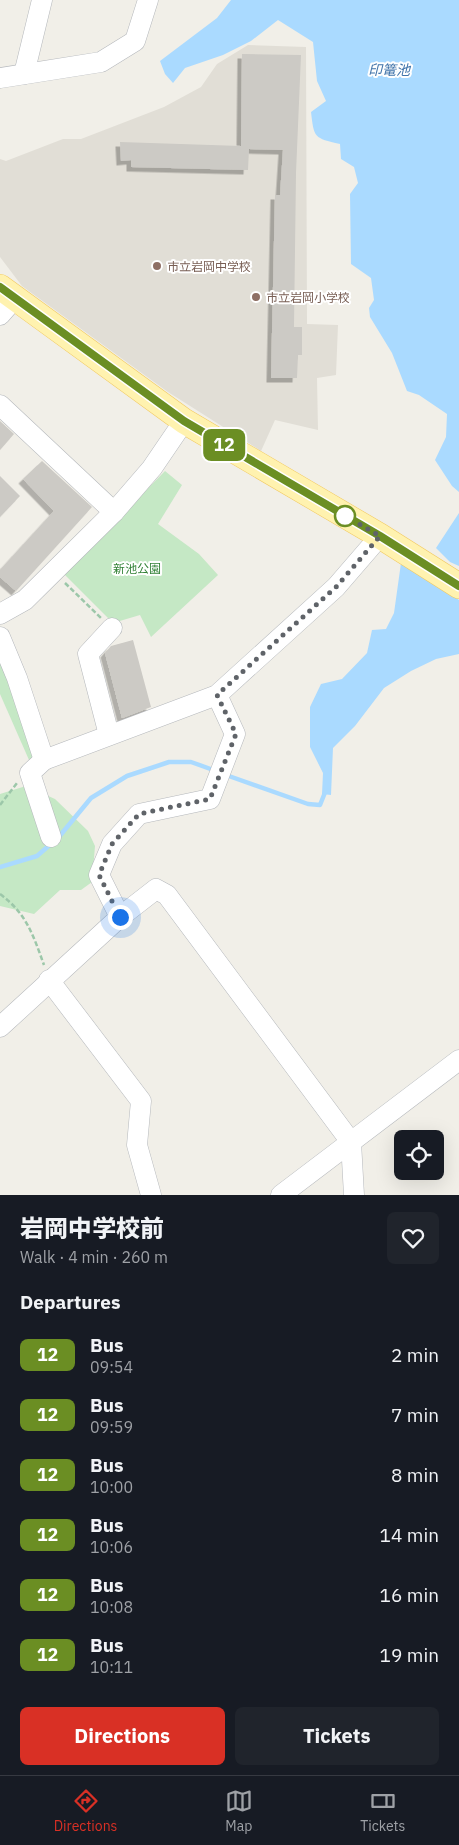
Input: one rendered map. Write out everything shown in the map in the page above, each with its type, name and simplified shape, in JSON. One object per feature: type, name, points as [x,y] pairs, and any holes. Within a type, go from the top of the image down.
[{"type":"main road","points":[[5,300],[184,421],[380,536],[459,586]]},
{"type":"street","points":[[24,74],[42,0]]},
{"type":"street","points":[[0,78],[101,62],[135,41],[148,0]]},
{"type":"street","points":[[0,405],[114,512]]},
{"type":"street","points":[[0,614],[25,600],[114,512],[152,468],[184,421]]},
{"type":"street","points":[[37,767],[109,735],[217,695],[336,587],[380,536]]},
{"type":"street","points":[[109,735],[88,654],[112,628]]},
{"type":"street","points":[[0,637],[17,678],[51,837]]},
{"type":"street","points":[[120,917],[99,875],[112,844],[139,814],[210,799],[236,734],[217,695]]},
{"type":"street","points":[[0,1027],[49,980],[120,917],[156,889],[167,895],[351,1142],[354,1195]]},
{"type":"street","points":[[49,980],[141,1101],[138,1145],[151,1195]]},
{"type":"street","points":[[281,1195],[459,1060]]},
{"type":"path","points":[[54,572],[112,628]]},
{"type":"path","points":[[0,805],[15,785],[37,767]]},
{"type":"path","points":[[0,894],[11,902],[31,927],[49,980]]},
{"type":"shaded area","points":[[248,45],[306,47],[307,324],[338,325],[336,375],[317,378],[318,430],[275,420],[261,451],[168,392],[22,286],[0,257],[0,159],[6,161],[63,139],[81,139],[164,107],[201,87],[217,64]]},
{"type":"green space","name":"新池公園","points":[[165,471],[182,485],[158,524],[199,554],[218,575],[151,637],[140,615],[113,623],[64,574]]},
{"type":"green space","points":[[0,659],[35,760],[29,760],[0,694]]},
{"type":"green space","points":[[26,786],[55,799],[88,831],[95,846],[92,882],[81,890],[60,890],[34,914],[0,906],[0,794]]},
{"type":"water","name":"印篭池","points":[[231,0],[459,0],[459,492],[452,486],[435,460],[446,437],[447,414],[419,395],[407,391],[392,353],[370,317],[369,308],[374,300],[371,278],[351,264],[350,194],[358,183],[354,167],[341,159],[340,144],[320,138],[313,127],[311,112],[326,101],[317,81],[313,42],[278,20],[251,41],[223,55],[185,68],[173,83],[165,74],[160,61],[217,18]]},
{"type":"water","points":[[459,513],[459,566],[450,562],[436,548]]},
{"type":"water","points":[[401,563],[459,600],[459,654],[436,659],[411,671],[384,688],[355,726],[333,748],[331,795],[322,794],[323,773],[310,747],[310,707],[321,684],[342,679],[367,653],[372,630],[386,629],[394,613]]},
{"type":"building","points":[[242,54],[301,55],[296,173],[294,327],[302,327],[302,355],[298,355],[297,378],[271,378],[275,195],[280,195],[283,150],[249,149],[248,170],[131,167],[131,160],[121,161],[120,142],[241,146]]},
{"type":"building","points":[[0,421],[14,434],[0,450]]},
{"type":"building","points":[[42,461],[92,507],[16,591],[0,577],[0,570],[54,511],[23,479]]},
{"type":"building","points":[[0,476],[20,496],[0,517]]},
{"type":"building","points":[[133,640],[151,707],[122,718],[105,653],[111,646]]},
{"type":"waterway","points":[[58,838],[91,798],[127,776],[169,762],[191,762],[216,771]]},
{"type":"waterway","points":[[226,775],[308,804],[320,805],[326,790]]},
{"type":"waterway","points":[[0,867],[37,856],[52,843]]},
{"type":"bus line","name":"12","points":[[0,287],[14,300],[184,421],[380,536],[459,586]]},
{"type":"place","name":"市立岩岡中学校","points":[[157,266]]},
{"type":"place","name":"市立岩岡小学校","points":[[256,297]]},
{"type":"route","points":[[120,917],[99,875],[112,844],[139,814],[210,799],[236,734],[217,695],[336,587],[380,536],[345,516]]}]
